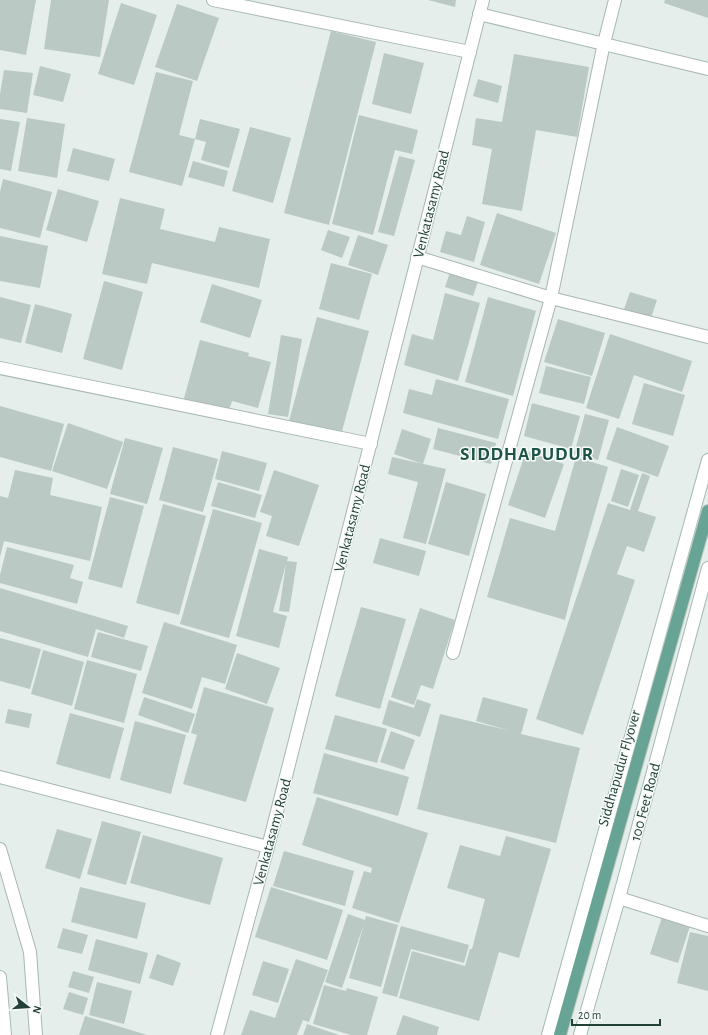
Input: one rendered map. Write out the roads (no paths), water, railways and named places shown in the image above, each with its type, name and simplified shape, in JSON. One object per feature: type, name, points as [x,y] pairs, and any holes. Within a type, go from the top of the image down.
[{"type":"main road","name":"Siddhapudur Flyover","points":[[560,1035],[708,510]]},
{"type":"street","points":[[213,0],[470,52]]},
{"type":"street","name":"Venkatasamy Road","points":[[217,1035],[268,847],[482,0]]},
{"type":"street","points":[[453,653],[551,298],[604,43],[615,0]]},
{"type":"street","points":[[479,14],[708,69]]},
{"type":"street","points":[[417,258],[551,298],[708,337]]},
{"type":"street","points":[[0,368],[371,444]]},
{"type":"street","points":[[548,1035],[708,460]]},
{"type":"street","name":"100 Feet Road","points":[[580,1035],[619,898],[708,568]]},
{"type":"street","points":[[0,777],[268,847]]},
{"type":"street","points":[[0,849],[30,952],[36,1035]]},
{"type":"street","points":[[619,898],[708,926]]},
{"type":"street","points":[[0,977],[5,1035]]},
{"type":"district","name":"SIDDHAPUDUR","points":[[527,453]]}]
